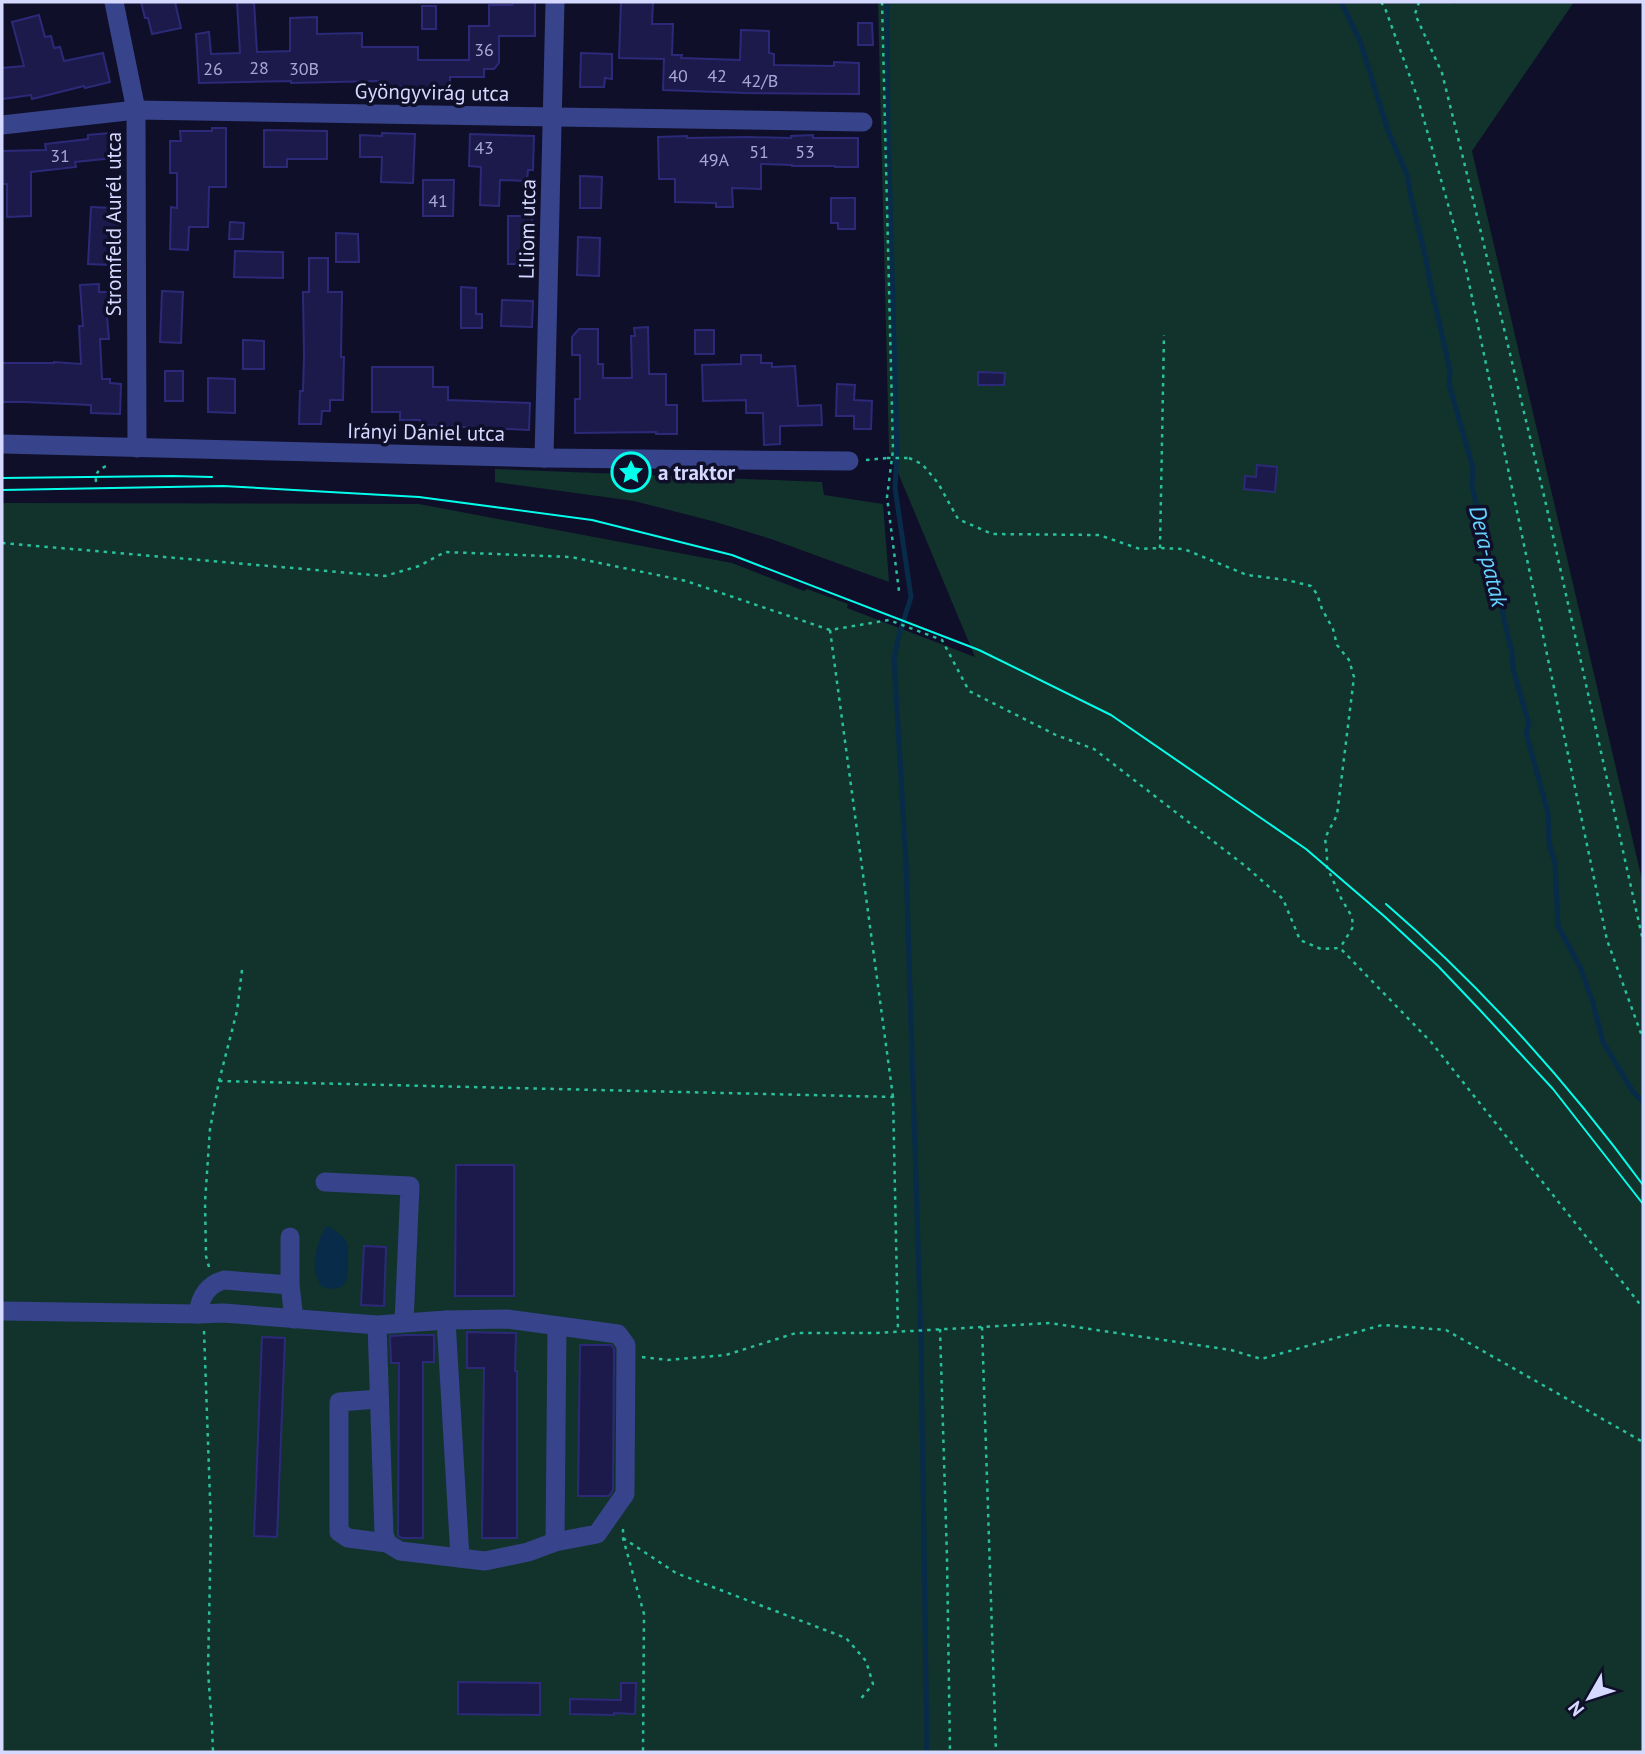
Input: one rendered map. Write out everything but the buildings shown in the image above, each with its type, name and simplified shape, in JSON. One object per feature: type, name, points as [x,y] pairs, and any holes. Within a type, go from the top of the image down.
[{"type":"street","name":"Stromfeld Aurél utca","points":[[114,2],[136,110],[137,448]]},
{"type":"street","name":"Liliom utca","points":[[544,458],[555,2]]},
{"type":"street","name":"Gyöngyvirág utca","points":[[2,125],[136,110],[863,122]]},
{"type":"street","name":"Irányi Dániel utca","points":[[2,444],[544,458],[849,461]]},
{"type":"street","points":[[325,1182],[410,1186],[404,1323]]},
{"type":"street","points":[[290,1237],[290,1285],[294,1319]]},
{"type":"street","points":[[201,1314],[200,1301],[216,1282],[224,1280],[290,1285]]},
{"type":"street","points":[[2,1311],[223,1313],[377,1325],[507,1319],[618,1334],[626,1345],[625,1494],[597,1534],[485,1561],[400,1551],[387,1543],[348,1538],[338,1532],[340,1402],[379,1399]]},
{"type":"street","points":[[446,1320],[460,1558]]},
{"type":"street","points":[[377,1325],[384,1534],[387,1543]]},
{"type":"street","points":[[555,1542],[557,1326]]},
{"type":"path","points":[[882,2],[893,450],[887,497],[899,592]]},
{"type":"path","points":[[1381,2],[1418,99],[1465,264],[1607,940],[1643,1039]]},
{"type":"path","points":[[1419,2],[1415,14],[1442,73],[1545,500],[1643,941]]},
{"type":"path","points":[[1160,548],[1164,335]]},
{"type":"path","points":[[887,458],[909,458],[922,464],[938,483],[958,519],[992,534],[1099,535],[1140,549],[1184,550],[1247,575],[1311,586],[1333,629],[1336,645],[1349,660],[1354,677],[1337,815],[1325,838],[1327,867],[1353,917],[1353,927],[1340,948]]},
{"type":"path","points":[[96,482],[98,470]]},
{"type":"path","points":[[2,543],[385,576],[419,566],[445,552],[571,557],[686,581],[830,630],[889,620],[942,640],[969,691],[1056,735],[1094,749],[1244,865],[1283,899],[1300,940],[1321,949],[1340,948],[1431,1042],[1643,1308]]},
{"type":"path","points":[[830,630],[893,1097],[898,1332]]},
{"type":"path","points":[[216,1282],[210,1273],[206,1256],[205,1202],[210,1129],[237,1011],[242,970]]},
{"type":"path","points":[[219,1081],[893,1097]]},
{"type":"path","points":[[201,1314],[211,1526],[208,1671],[213,1752]]},
{"type":"path","points":[[626,1345],[638,1356],[668,1360],[726,1355],[796,1333],[898,1332],[1050,1323],[1231,1350],[1261,1359],[1382,1325],[1446,1330],[1643,1442]]},
{"type":"path","points":[[982,1327],[996,1752]]},
{"type":"path","points":[[940,1329],[950,1752]]},
{"type":"path","points":[[624,1527],[623,1538],[644,1614],[643,1752]]},
{"type":"path","points":[[623,1538],[676,1573],[846,1638],[866,1661],[873,1684],[859,1701]]},
{"type":"green space","points":[[878,2],[1574,2],[1472,151],[1643,884],[1643,1752],[2,1752],[2,503],[419,504],[732,563],[804,591],[807,589],[848,604],[847,608],[975,657],[889,451]]},
{"type":"green space","points":[[495,469],[822,482],[824,495],[883,504],[889,582],[771,539],[634,501],[495,482]]},
{"type":"water","points":[[327,1226],[343,1237],[348,1246],[347,1278],[344,1284],[333,1289],[322,1287],[315,1271],[317,1247]]},
{"type":"waterway","points":[[887,2],[897,453],[895,488],[911,597],[894,658],[906,862],[921,1340],[927,1752]]},
{"type":"waterway","name":"Dera-patak","points":[[1341,2],[1360,41],[1388,131],[1408,177],[1450,370],[1449,384],[1473,468],[1472,486],[1512,652],[1513,669],[1529,724],[1526,733],[1548,813],[1549,843],[1555,863],[1558,926],[1581,969],[1603,1042],[1633,1092],[1643,1102]]},
{"type":"tram line","points":[[2,478],[212,477]]},
{"type":"tram line","points":[[2,490],[223,486],[419,497],[592,520],[732,555],[979,650],[1111,715],[1306,849],[1384,916],[1479,1009],[1553,1089],[1643,1204]]},
{"type":"tram line","points":[[1386,904],[1490,1002],[1585,1110],[1643,1185]]},
{"type":"place","name":"a traktor","points":[[631,472]]}]
